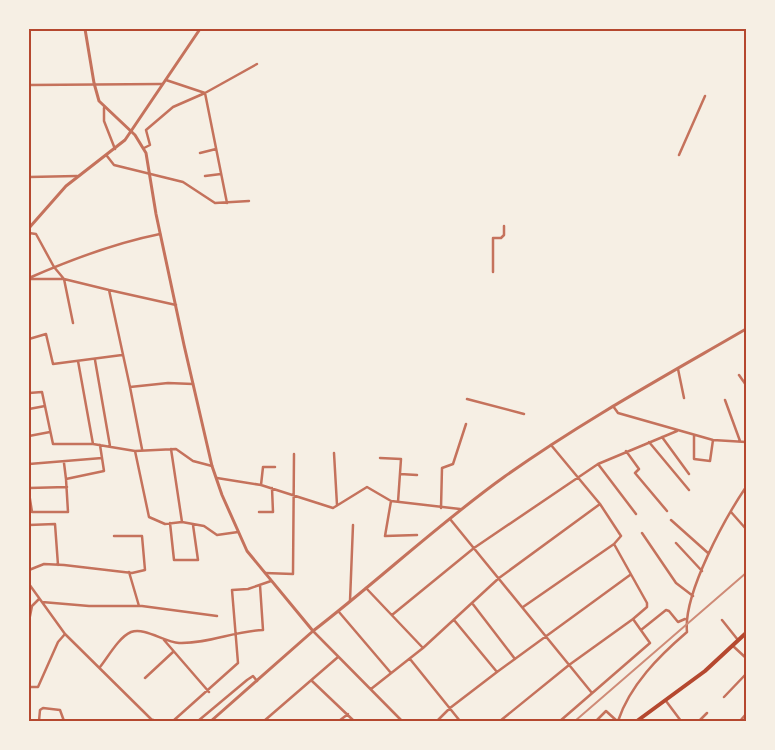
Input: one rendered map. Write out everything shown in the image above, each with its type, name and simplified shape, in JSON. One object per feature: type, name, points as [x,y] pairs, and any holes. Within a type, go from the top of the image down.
[{"type":"main road","points":[[637,721],[705,671],[746,633]]},
{"type":"street","points":[[85,29],[94,83],[99,100],[104,108],[131,131],[144,148],[160,234],[212,466],[238,532],[248,551],[264,573],[313,631],[402,721]]},
{"type":"street","points":[[29,228],[50,202],[77,176],[107,156],[131,131],[200,29]]},
{"type":"street","points":[[144,148],[150,145],[146,130],[173,107],[205,93],[257,64]]},
{"type":"street","points":[[165,80],[205,93]]},
{"type":"street","points":[[29,84],[162,84]]},
{"type":"street","points":[[205,93],[227,203]]},
{"type":"street","points":[[679,154],[705,96]]},
{"type":"street","points":[[104,108],[104,121],[115,149]]},
{"type":"street","points":[[200,153],[216,149]]},
{"type":"street","points":[[107,156],[114,164],[183,182],[215,203],[249,201]]},
{"type":"street","points":[[205,176],[221,174]]},
{"type":"street","points":[[29,177],[77,176]]},
{"type":"street","points":[[493,272],[493,238],[501,238],[504,235],[504,226]]},
{"type":"street","points":[[29,233],[36,234],[54,267],[64,279],[73,322]]},
{"type":"street","points":[[29,278],[54,267],[137,239],[160,234]]},
{"type":"street","points":[[29,278],[64,279],[176,305]]},
{"type":"street","points":[[109,290],[142,449]]},
{"type":"street","points":[[211,721],[313,631],[339,612],[460,509],[551,445],[613,406],[746,328]]},
{"type":"street","points":[[29,339],[46,334],[53,364],[122,355]]},
{"type":"street","points":[[95,360],[110,446]]},
{"type":"street","points":[[78,361],[93,444]]},
{"type":"street","points":[[678,369],[684,398]]},
{"type":"street","points":[[739,376],[746,385]]},
{"type":"street","points":[[130,387],[168,382],[193,384]]},
{"type":"street","points":[[29,393],[42,392],[53,444],[93,444],[135,451],[142,449],[176,449],[192,462],[212,466]]},
{"type":"street","points":[[467,399],[524,414]]},
{"type":"street","points":[[725,400],[741,442]]},
{"type":"street","points":[[29,409],[45,406]]},
{"type":"street","points":[[613,406],[618,413],[694,436],[713,440],[746,442]]},
{"type":"street","points":[[441,508],[442,468],[453,464],[466,424]]},
{"type":"street","points":[[392,616],[474,548],[598,464],[677,430]]},
{"type":"street","points":[[29,436],[50,432]]},
{"type":"street","points":[[694,436],[694,459],[710,461],[713,440]]},
{"type":"street","points":[[662,437],[689,474]]},
{"type":"street","points":[[649,442],[689,490]]},
{"type":"street","points":[[66,479],[104,471],[100,445]]},
{"type":"street","points":[[524,607],[614,544],[621,533],[579,477],[551,445]]},
{"type":"street","points":[[171,449],[182,522]]},
{"type":"street","points":[[135,451],[149,517],[164,524],[182,522],[204,526],[217,536],[238,532]]},
{"type":"street","points":[[626,451],[639,469],[635,473],[666,512]]},
{"type":"street","points":[[334,452],[337,505]]},
{"type":"street","points":[[264,573],[293,574],[294,454]]},
{"type":"street","points":[[29,464],[64,463],[102,458]]},
{"type":"street","points":[[380,458],[401,459],[398,502]]},
{"type":"street","points":[[29,493],[32,512],[68,512],[64,463]]},
{"type":"street","points":[[598,464],[636,514]]},
{"type":"street","points":[[261,485],[263,467],[275,467]]},
{"type":"street","points":[[400,474],[417,475]]},
{"type":"street","points":[[217,478],[261,485],[333,508],[367,488],[391,501],[460,509]]},
{"type":"street","points":[[596,721],[606,711],[617,721],[622,708],[635,687],[666,650],[687,632],[685,619],[708,553],[746,486]]},
{"type":"street","points":[[29,488],[67,487]]},
{"type":"street","points":[[259,512],[273,512],[272,488]]},
{"type":"street","points":[[391,501],[385,536],[417,535]]},
{"type":"street","points":[[371,689],[423,648],[499,578],[600,504]]},
{"type":"street","points":[[731,512],[746,529]]},
{"type":"street","points":[[450,518],[592,693]]},
{"type":"street","points":[[671,520],[708,553]]},
{"type":"street","points":[[170,523],[174,560],[198,560],[193,525]]},
{"type":"street","points":[[29,525],[55,524],[58,565]]},
{"type":"street","points":[[350,601],[353,525]]},
{"type":"street","points":[[642,533],[676,583],[693,596]]},
{"type":"street","points":[[29,570],[44,564],[129,572],[145,570],[142,536],[114,536]]},
{"type":"street","points":[[676,543],[702,571]]},
{"type":"street","points":[[500,721],[569,665],[633,619],[647,605],[614,544]]},
{"type":"street","points":[[129,572],[139,606]]},
{"type":"street","points":[[436,721],[497,672],[630,575]]},
{"type":"street","points":[[174,721],[238,663],[232,590],[248,589],[271,581]]},
{"type":"street","points":[[29,584],[64,634],[100,667],[152,721]]},
{"type":"street","points":[[100,667],[130,633],[138,631],[176,643],[197,643],[236,633],[263,630],[260,585]]},
{"type":"street","points":[[366,588],[423,648]]},
{"type":"street","points":[[29,620],[32,606],[40,601],[89,606],[139,606],[217,616]]},
{"type":"street","points":[[472,604],[515,659]]},
{"type":"street","points":[[642,630],[666,610],[678,622],[685,619]]},
{"type":"street","points":[[339,612],[391,673]]},
{"type":"street","points":[[560,721],[649,645],[649,640],[633,619]]},
{"type":"street","points":[[454,620],[497,672]]},
{"type":"street","points":[[722,620],[738,640]]},
{"type":"street","points":[[29,687],[38,686],[58,642],[64,634]]},
{"type":"street","points":[[163,639],[208,692]]},
{"type":"street","points":[[733,646],[746,658]]},
{"type":"street","points":[[145,678],[174,652]]},
{"type":"street","points":[[264,721],[338,657]]},
{"type":"street","points":[[410,659],[460,721]]},
{"type":"street","points":[[724,697],[746,674]]},
{"type":"street","points":[[198,721],[247,680],[253,676],[257,681]]},
{"type":"street","points":[[312,681],[354,721]]},
{"type":"street","points":[[666,700],[681,721]]},
{"type":"street","points":[[39,721],[40,710],[43,708],[60,710],[64,721]]},
{"type":"street","points":[[699,721],[707,713]]},
{"type":"street","points":[[339,721],[348,714]]},
{"type":"street","points":[[740,721],[746,714]]},
{"type":"railway","points":[[575,721],[746,573]]}]
